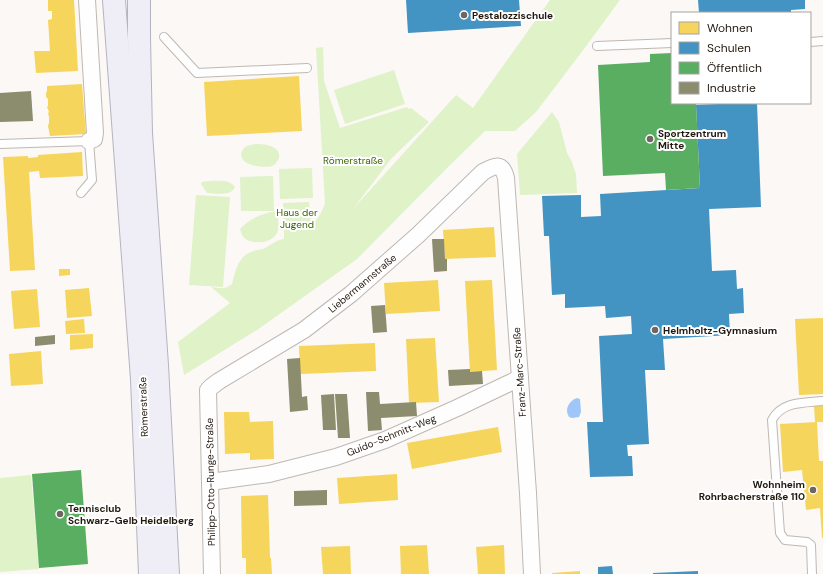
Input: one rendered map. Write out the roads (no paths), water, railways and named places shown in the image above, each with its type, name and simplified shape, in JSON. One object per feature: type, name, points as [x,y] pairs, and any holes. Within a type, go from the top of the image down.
[{"type":"main road","name":"Römerstraße","points":[[114,0],[142,379],[150,574]]},
{"type":"main road","name":"Römerstraße","points":[[139,0],[141,133],[157,365],[168,574]]},
{"type":"street","points":[[87,0],[95,133],[94,139],[89,141]]},
{"type":"street","name":"Liebermannstraße","points":[[208,390],[219,381],[304,330],[351,294],[418,235],[483,172],[493,166],[500,167],[504,170]]},
{"type":"street","name":"Franz-Marc-Straße","points":[[504,170],[506,178],[528,493],[532,574]]},
{"type":"street","name":"Guido-Schmitt-Weg","points":[[210,482],[269,474],[336,457],[385,440],[520,378]]},
{"type":"street","name":"Philipp-Otto-Runge-Straße","points":[[208,390],[212,574]]},
{"type":"lane","points":[[164,36],[197,73],[307,68]]},
{"type":"lane","points":[[811,42],[823,41]]},
{"type":"lane","points":[[596,46],[671,43]]},
{"type":"lane","points":[[0,144],[89,141],[92,180],[81,194]]},
{"type":"lane","points":[[812,574],[811,545],[807,542],[785,540],[780,534],[772,420],[776,413],[792,404],[823,401]]},
{"type":"water","points":[[577,398],[580,399],[581,412],[579,417],[569,417],[567,408],[572,401]]},
{"type":"place","name":"Pestalozzischule","points":[[464,15]]},
{"type":"place","name":"Sportzentrum Mitte","points":[[650,139]]},
{"type":"place","name":"Helmholtz-Gymnasium","points":[[655,330]]},
{"type":"place","name":"Wohnheim Rohrbacherstraße 110","points":[[813,490]]},
{"type":"place","name":"Tennisclub Schwarz-Gelb Heidelberg","points":[[60,514]]},
{"type":"park label","name":"Haus der Jugend","points":[[297,218]]}]
